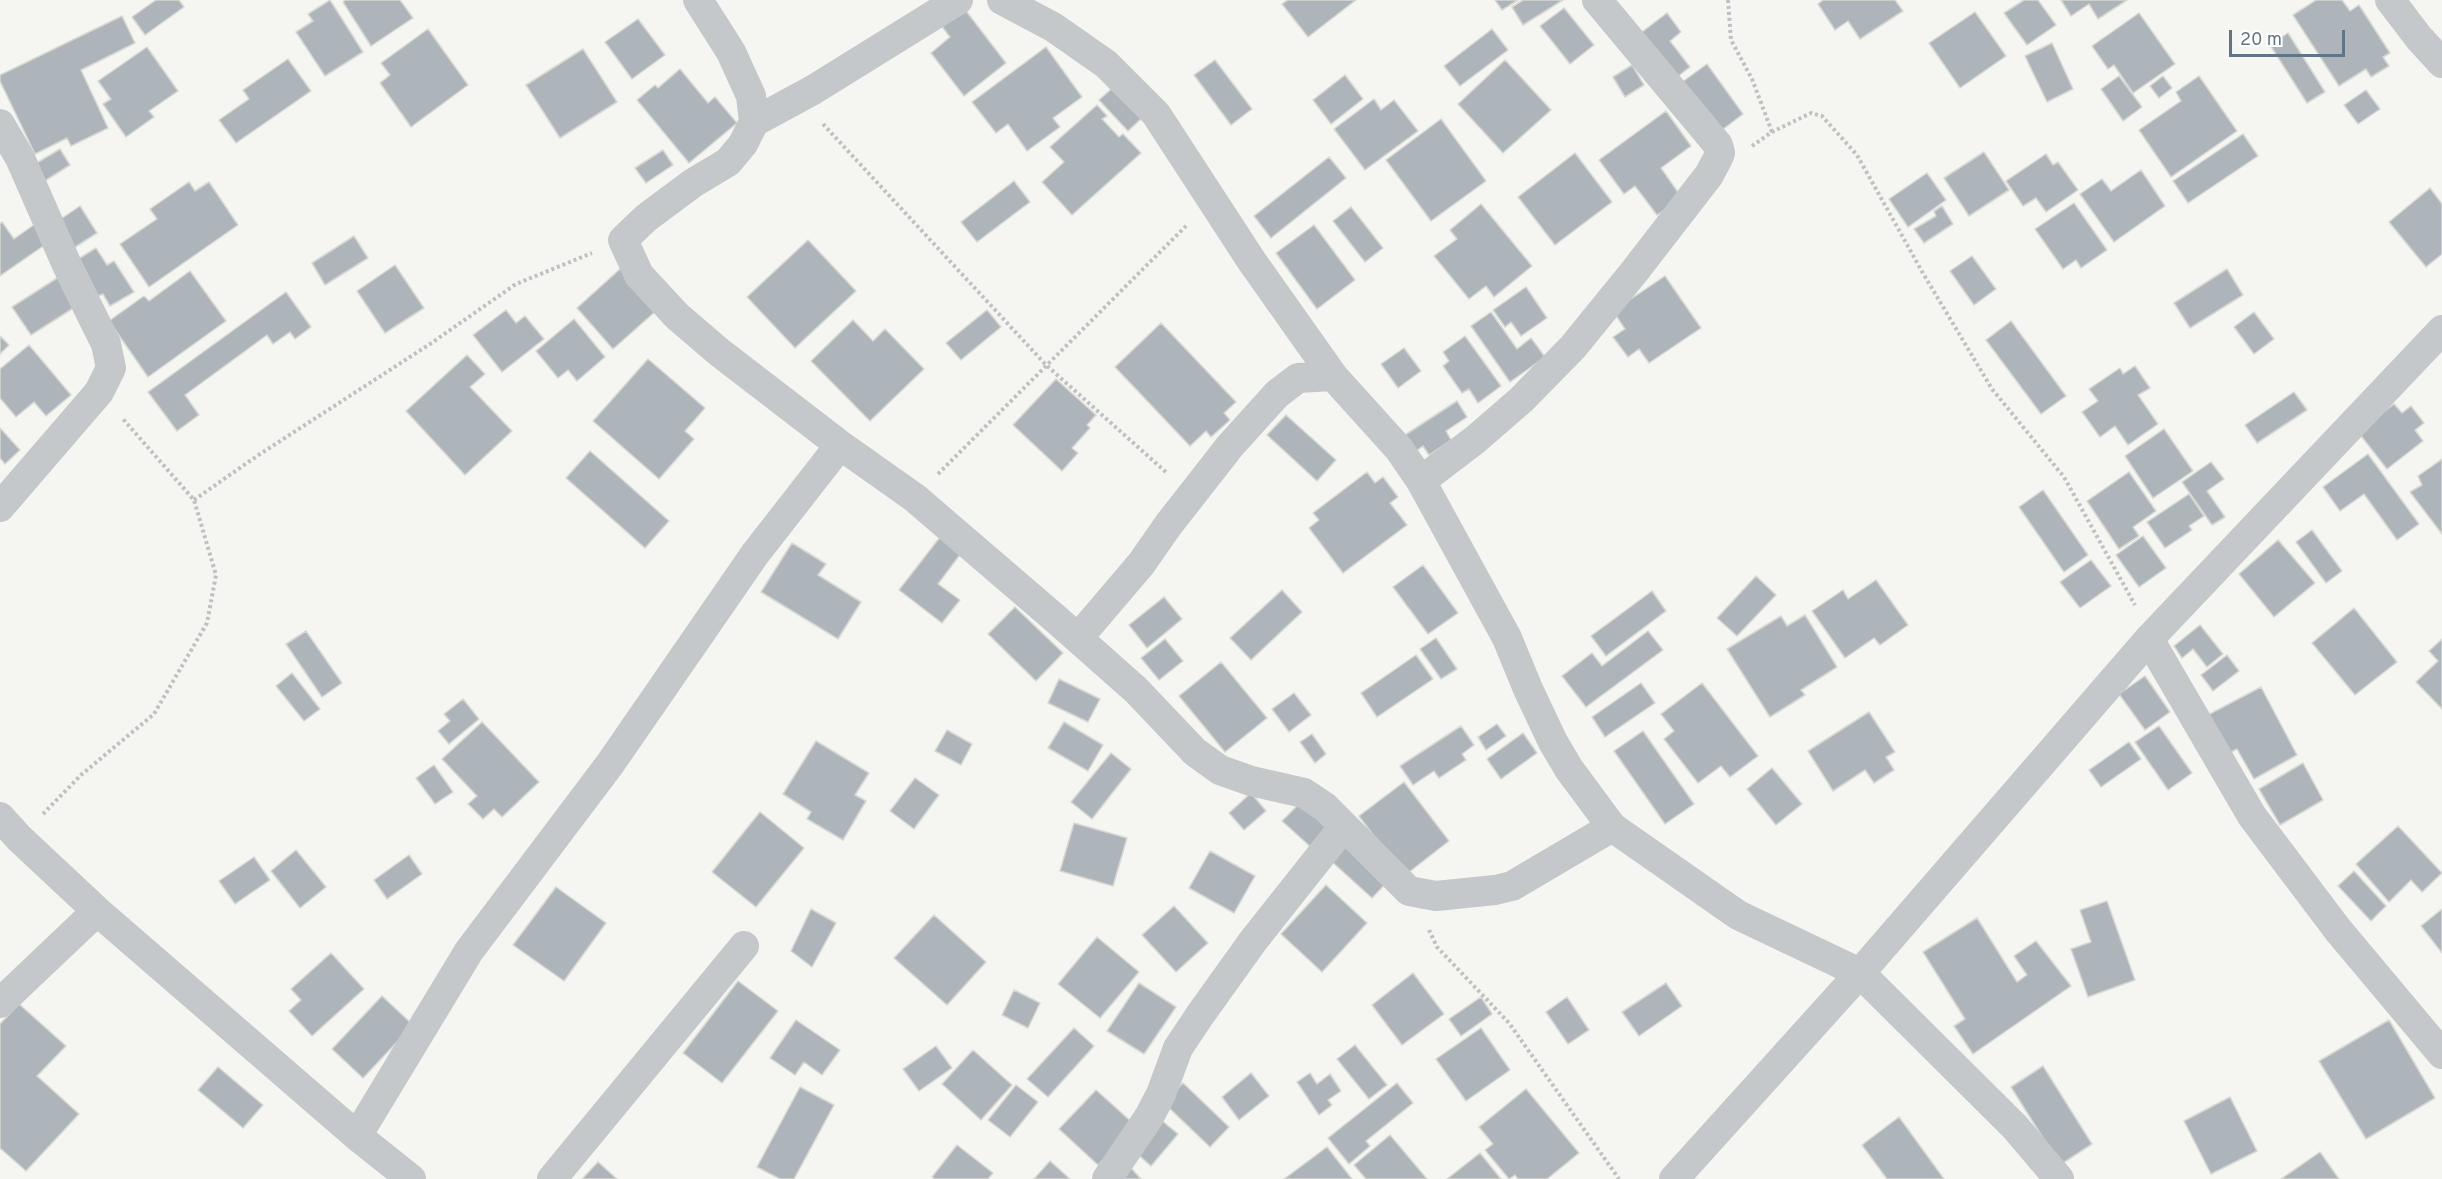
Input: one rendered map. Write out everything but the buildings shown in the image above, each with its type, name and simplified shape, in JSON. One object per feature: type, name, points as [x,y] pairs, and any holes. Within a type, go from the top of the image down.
[{"type":"street","points":[[698,0],[731,51],[750,96],[754,122]]},
{"type":"street","points":[[958,0],[798,98],[754,122],[743,144],[728,162],[693,183],[646,218],[623,240],[639,275],[677,316],[718,352],[840,446],[915,498],[1136,690],[1195,752],[1220,770],[1251,781],[1304,793],[1325,807],[1409,891],[1436,897],[1512,886],[1612,827]]},
{"type":"street","points":[[1002,0],[1053,27],[1106,64],[1156,114],[1251,260],[1332,376],[1400,449],[1421,481],[1507,638],[1553,742],[1569,769],[1612,827],[1738,915],[1860,973],[2015,1127],[2059,1179]]},
{"type":"street","points":[[1421,481],[1476,439],[1521,400],[1573,347],[1709,175],[1720,153],[1718,145],[1597,0]]},
{"type":"street","points":[[2390,0],[2419,38],[2442,63]]},
{"type":"street","points":[[0,124],[20,158],[67,265],[106,344],[111,368],[99,392],[0,507]]},
{"type":"street","points":[[1674,1179],[1860,973],[2149,639],[2442,330]]},
{"type":"street","points":[[1078,638],[1141,564],[1230,446],[1277,394],[1298,378],[1332,376]]},
{"type":"street","points":[[357,1136],[468,951],[610,764],[755,554],[840,446]]},
{"type":"street","points":[[2149,639],[2252,816],[2338,930],[2442,1054]]},
{"type":"street","points":[[1107,1179],[1149,1117],[1161,1094],[1178,1048],[1200,1015],[1253,941],[1344,826]]},
{"type":"street","points":[[10,828],[97,911],[357,1136],[411,1179]]},
{"type":"street","points":[[0,1004],[97,911]]},
{"type":"street","points":[[552,1179],[744,946]]},
{"type":"path","points":[[1728,0],[1731,39],[1752,79],[1772,132]]},
{"type":"path","points":[[798,98],[1046,366],[1192,495]]},
{"type":"path","points":[[1718,145],[1739,155],[1772,132],[1811,113],[1822,116],[1857,155],[1992,389],[2064,477],[2141,616],[2149,639]]},
{"type":"path","points":[[915,498],[1213,199]]},
{"type":"path","points":[[194,500],[256,456],[430,344],[516,284],[623,240]]},
{"type":"path","points":[[10,828],[81,775],[154,714],[207,623],[216,575],[194,500],[99,392]]},
{"type":"path","points":[[1409,891],[1437,947],[1509,1023],[1618,1179]]}]
